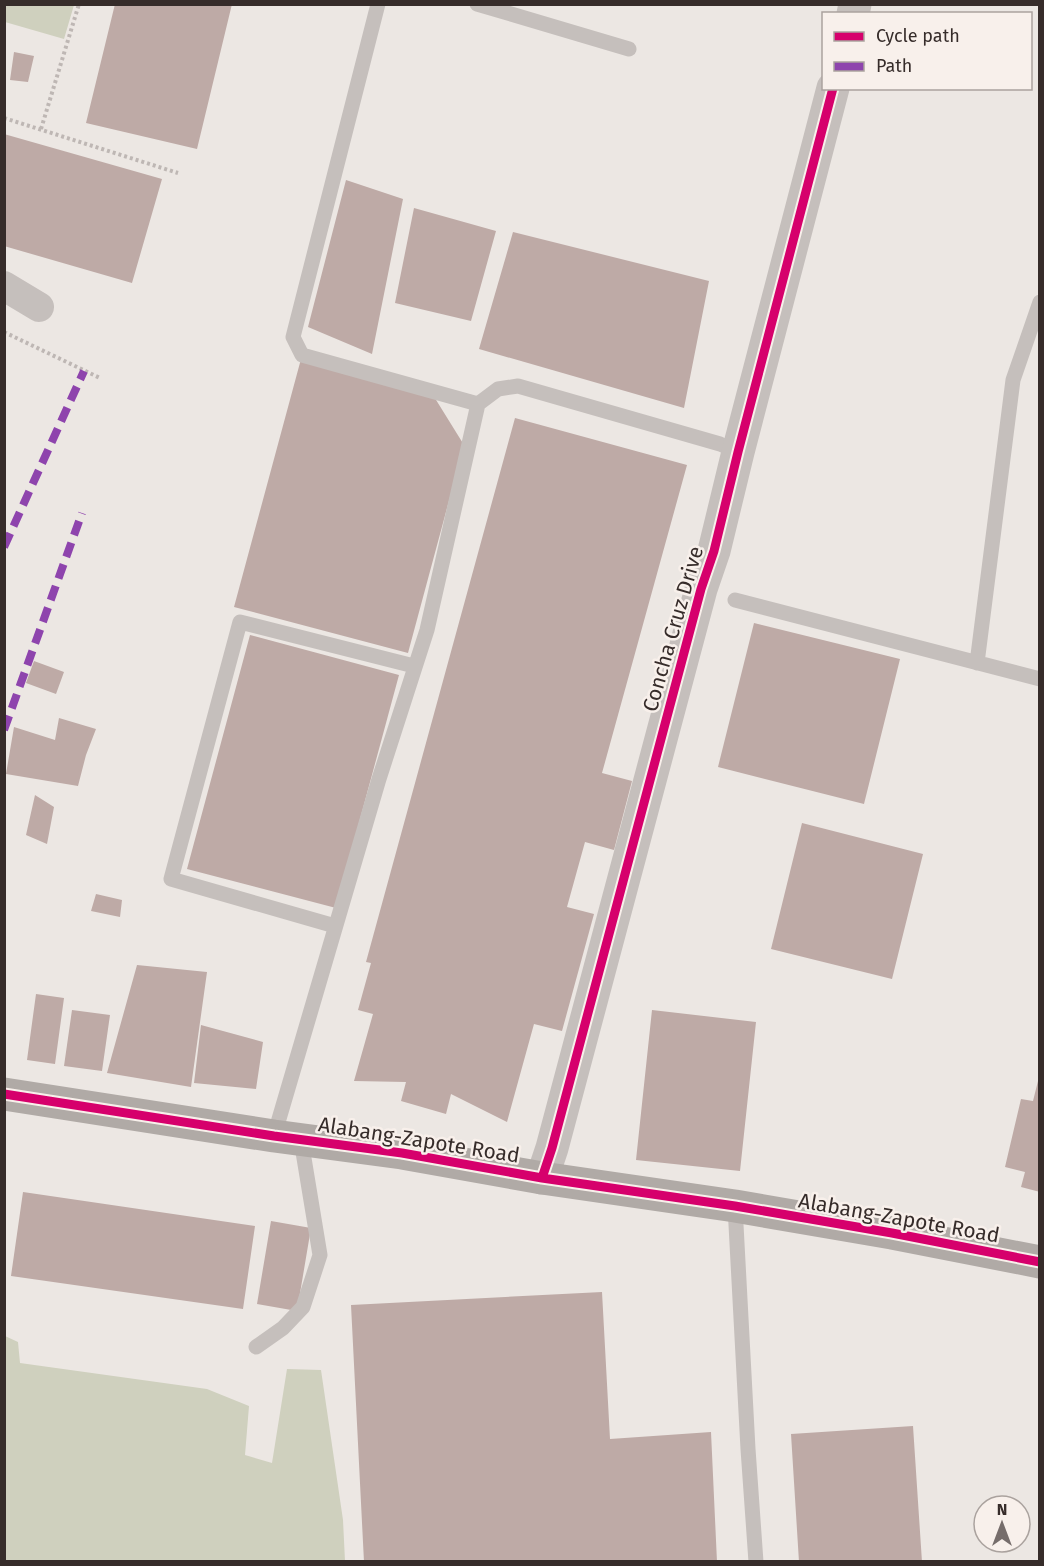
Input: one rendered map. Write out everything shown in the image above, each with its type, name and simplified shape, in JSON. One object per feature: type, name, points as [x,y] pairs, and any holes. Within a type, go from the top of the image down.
[{"type":"highway","name":"Alabang-Zapote Road","points":[[4,1095],[402,1153],[542,1178],[735,1206],[1040,1262]]},
{"type":"street","name":"Concha Cruz Drive","points":[[542,1178],[552,1148],[701,589],[714,551],[832,90]]},
{"type":"street","points":[[4,286],[39,307]]},
{"type":"lane","points":[[378,4],[294,337],[302,355],[478,404]]},
{"type":"lane","points":[[477,4],[629,49]]},
{"type":"lane","points":[[977,663],[1013,380],[1040,302]]},
{"type":"lane","points":[[256,1347],[283,1328],[303,1307],[320,1255],[288,1138],[335,926],[414,666],[421,629],[478,404],[498,389],[518,386],[720,444],[738,452]]},
{"type":"lane","points":[[735,600],[1040,679]]},
{"type":"lane","points":[[335,926],[171,879],[240,622],[414,666]]},
{"type":"lane","points":[[735,1206],[756,1562]]},
{"type":"path","points":[[41,129],[79,4]]},
{"type":"path","points":[[4,118],[178,173]]},
{"type":"path","points":[[4,332],[100,378]]},
{"type":"green space","points":[[4,5],[74,5],[64,39],[5,22]]},
{"type":"green space","points":[[5,1336],[18,1342],[20,1363],[207,1389],[249,1406],[245,1455],[272,1463],[287,1369],[321,1370],[343,1520],[345,1561],[5,1561]]},
{"type":"building","points":[[115,4],[232,4],[197,149],[86,123]]},
{"type":"building","points":[[14,52],[34,56],[28,82],[10,80]]},
{"type":"building","points":[[4,134],[162,179],[132,283],[4,246]]},
{"type":"building","points":[[346,180],[403,199],[372,354],[308,327]]},
{"type":"building","points":[[414,208],[496,231],[471,321],[395,303]]},
{"type":"building","points":[[513,232],[709,281],[684,408],[479,349]]},
{"type":"building","points":[[301,359],[433,395],[464,445],[408,653],[234,607]]},
{"type":"building","points":[[515,418],[687,465],[602,773],[632,781],[614,850],[585,842],[567,907],[594,914],[562,1031],[534,1024],[507,1122],[451,1094],[446,1114],[401,1101],[406,1082],[354,1081],[373,1014],[358,1010],[371,963],[366,962]]},
{"type":"building","points":[[754,623],[900,659],[864,804],[718,767]]},
{"type":"building","points":[[250,635],[399,675],[336,908],[187,869]]},
{"type":"building","points":[[34,661],[64,672],[56,694],[26,683]]},
{"type":"building","points":[[59,718],[96,729],[78,786],[6,774],[14,727],[55,740]]},
{"type":"building","points":[[35,795],[54,807],[47,844],[26,835]]},
{"type":"building","points":[[802,823],[923,854],[892,979],[771,949]]},
{"type":"building","points":[[96,894],[122,900],[120,917],[91,911]]},
{"type":"building","points":[[137,965],[207,972],[191,1087],[107,1073]]},
{"type":"building","points":[[36,994],[64,998],[55,1064],[27,1060]]},
{"type":"building","points":[[72,1010],[110,1015],[102,1071],[64,1066]]},
{"type":"building","points":[[652,1010],[756,1022],[740,1171],[636,1160]]},
{"type":"building","points":[[201,1025],[263,1042],[256,1089],[194,1083]]},
{"type":"building","points":[[1039,1077],[1040,1192],[1021,1187],[1025,1172],[1005,1167],[1021,1099],[1033,1101]]},
{"type":"building","points":[[23,1192],[255,1226],[243,1309],[11,1276]]},
{"type":"building","points":[[271,1221],[311,1228],[297,1311],[257,1304]]},
{"type":"building","points":[[602,1292],[610,1439],[711,1432],[717,1562],[364,1562],[351,1305]]},
{"type":"building","points":[[913,1426],[922,1562],[799,1562],[791,1434]]},
{"type":"marked path","points":[[4,547],[84,371]]},
{"type":"marked path","points":[[4,730],[82,513]]},
{"type":"cycle path","points":[[542,1178],[552,1148],[701,589],[714,551],[832,90]]},
{"type":"cycle path","points":[[4,1094],[274,1136],[402,1153],[542,1178],[735,1206],[1040,1262]]}]
